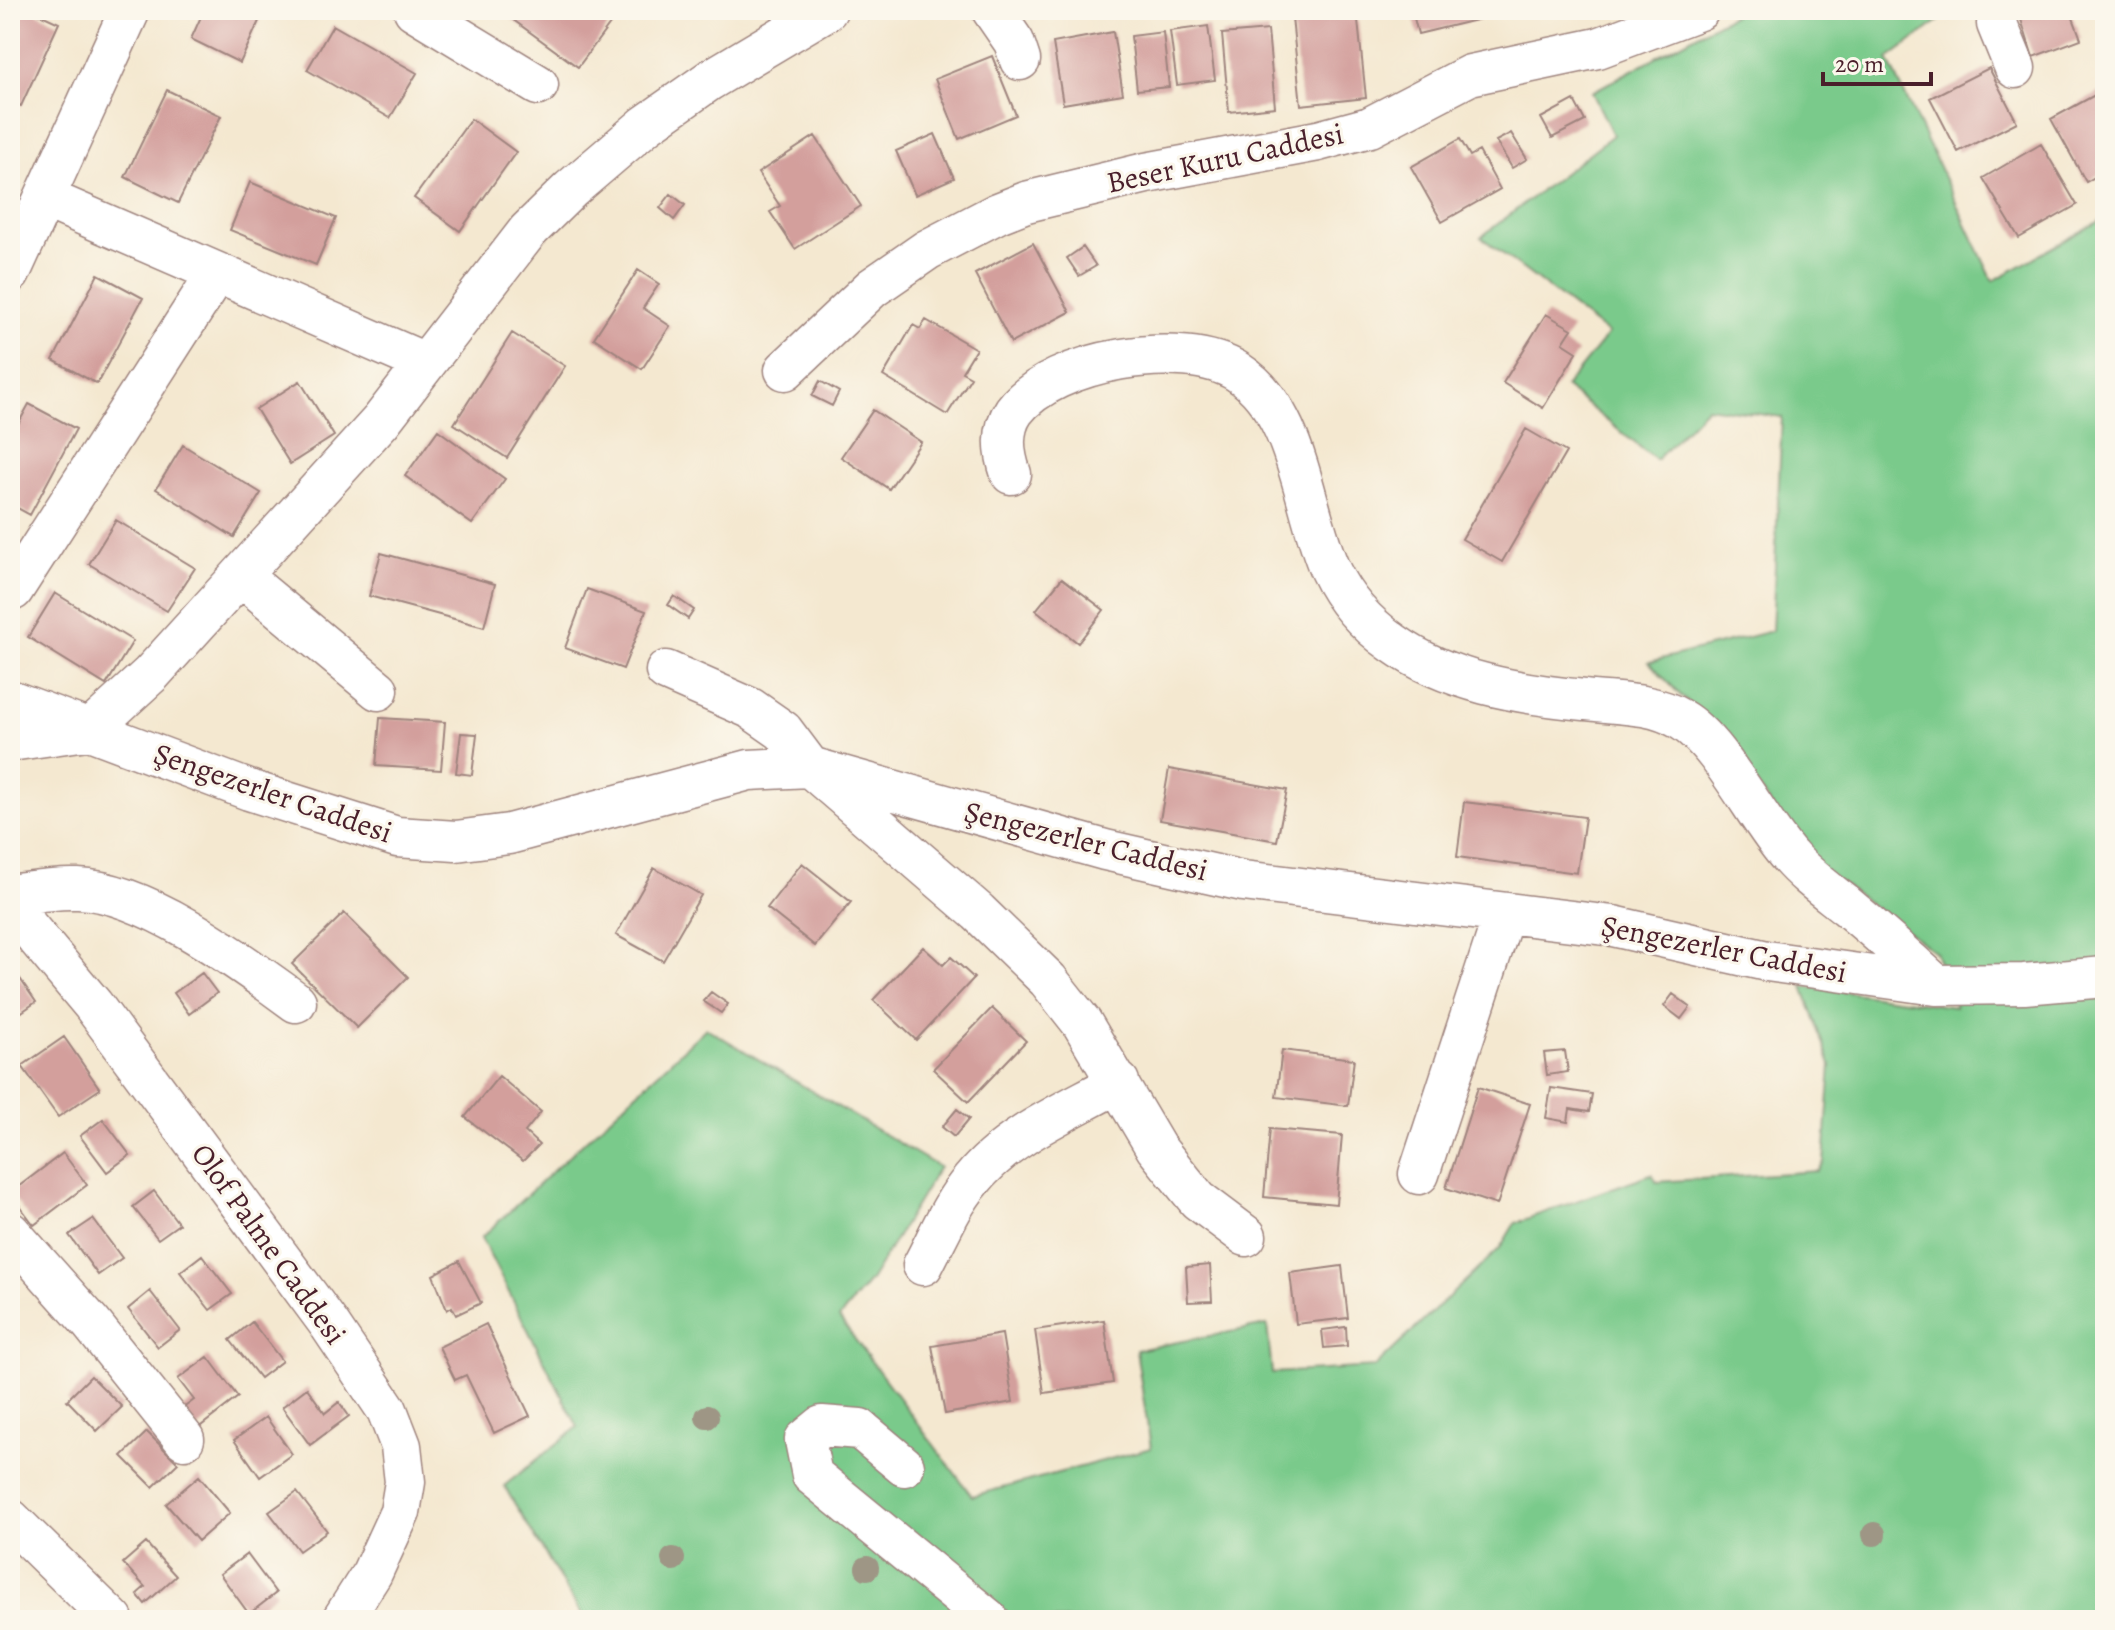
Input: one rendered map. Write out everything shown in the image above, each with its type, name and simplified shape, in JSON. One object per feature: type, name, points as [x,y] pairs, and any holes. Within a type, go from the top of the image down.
[{"type":"street","points":[[10,273],[130,10]]},
{"type":"street","points":[[414,10],[538,85]]},
{"type":"street","points":[[10,741],[91,729],[151,674],[381,421],[528,231],[607,155],[710,80],[827,10]]},
{"type":"street","points":[[992,10],[1009,34],[1020,60]]},
{"type":"street","name":"Beser Kuru Caddesi","points":[[785,370],[872,288],[927,250],[998,213],[1026,202],[1146,173],[1318,141],[1370,127],[1470,75],[1598,48],[1699,10]]},
{"type":"street","points":[[1999,10],[1997,24],[2015,68]]},
{"type":"street","points":[[45,198],[425,363]]},
{"type":"street","points":[[13,590],[217,273]]},
{"type":"street","points":[[1011,474],[1004,443],[1014,412],[1053,381],[1086,368],[1138,357],[1170,356],[1224,363],[1251,382],[1274,412],[1285,434],[1331,570],[1349,602],[1368,624],[1396,645],[1431,664],[1487,684],[1545,696],[1646,706],[1682,720],[1713,751],[1791,859],[1936,985]]},
{"type":"street","points":[[241,576],[378,690]]},
{"type":"street","points":[[666,671],[750,708],[783,731],[810,767],[978,912],[1048,980],[1082,1023],[1156,1148],[1198,1200],[1246,1236]]},
{"type":"street","name":"Şengezerler Caddesi","points":[[10,700],[344,823],[397,837],[456,841],[509,834],[613,809],[749,770],[810,767],[1105,850],[1243,881],[1613,926],[1767,961],[1936,985],[2012,985],[2105,977]]},
{"type":"street","points":[[10,897],[80,889],[112,894],[148,909],[238,960],[296,1002]]},
{"type":"street","name":"Olof Palme Caddesi","points":[[10,897],[329,1324],[387,1410],[401,1446],[405,1482],[400,1512],[372,1573],[342,1620]]},
{"type":"street","points":[[1419,1174],[1504,914]]},
{"type":"street","points":[[923,1265],[970,1182],[986,1164],[1047,1122],[1119,1082]]},
{"type":"street","points":[[10,1232],[91,1323],[184,1439]]},
{"type":"street","points":[[904,1466],[860,1429],[822,1426],[805,1440],[812,1475],[989,1620]]},
{"type":"street","points":[[10,1519],[113,1620]]},
{"type":"green space","points":[[1742,10],[1953,10],[1888,59],[1993,281],[2105,218],[2105,1620],[585,1620],[504,1486],[578,1427],[481,1238],[706,1028],[939,1167],[870,1281],[839,1318],[972,1496],[1151,1448],[1136,1350],[1267,1325],[1272,1373],[1375,1367],[1500,1248],[1515,1223],[1651,1174],[1657,1182],[1818,1171],[1824,1162],[1831,1065],[1803,986],[1955,1007],[1935,952],[1833,877],[1798,846],[1737,755],[1649,662],[1772,631],[1782,417],[1707,407],[1656,460],[1565,387],[1608,334],[1481,237],[1613,135],[1592,92]]},
{"type":"building","points":[[10,10],[31,10],[59,23],[21,106],[10,102]]},
{"type":"building","points":[[204,10],[264,10],[240,63],[191,39]]},
{"type":"building","points":[[519,10],[599,10],[613,20],[578,67],[512,19]]},
{"type":"building","points":[[1412,10],[1478,10],[1480,19],[1418,34]]},
{"type":"building","points":[[2018,10],[2070,10],[2081,39],[2033,57]]},
{"type":"building","points":[[1357,11],[1366,98],[1301,105],[1292,18]]},
{"type":"building","points":[[333,25],[417,73],[390,118],[307,70]]},
{"type":"building","points":[[1208,26],[1215,80],[1177,85],[1170,31]]},
{"type":"building","points":[[1268,30],[1275,107],[1229,112],[1222,34]]},
{"type":"building","points":[[1113,32],[1123,94],[1063,104],[1053,43]]},
{"type":"building","points":[[1163,32],[1169,87],[1137,90],[1131,36]]},
{"type":"building","points":[[992,56],[1016,115],[959,139],[935,79]]},
{"type":"building","points":[[1989,68],[2017,122],[1958,152],[1930,98]]},
{"type":"building","points":[[167,90],[221,116],[178,203],[125,177]]},
{"type":"building","points":[[2104,90],[2105,171],[2086,182],[2051,119]]},
{"type":"building","points":[[1574,100],[1585,121],[1552,138],[1541,118]]},
{"type":"building","points":[[471,119],[516,152],[460,231],[414,198]]},
{"type":"building","points":[[1511,133],[1527,159],[1512,168],[1496,141]]},
{"type":"building","points":[[935,134],[954,178],[915,195],[896,151]]},
{"type":"building","points":[[815,136],[861,206],[795,249],[770,212],[780,206],[758,173]]},
{"type":"building","points":[[1460,139],[1470,156],[1479,151],[1500,189],[1442,222],[1411,167]]},
{"type":"building","points":[[2041,144],[2077,205],[2019,238],[1983,178]]},
{"type":"building","points":[[250,182],[336,218],[316,265],[230,230]]},
{"type":"building","points":[[671,194],[685,205],[674,220],[660,208]]},
{"type":"building","points":[[1033,243],[1070,312],[1011,343],[975,274]]},
{"type":"building","points":[[1083,247],[1096,266],[1079,276],[1067,258]]},
{"type":"building","points":[[638,270],[659,284],[643,308],[670,326],[642,369],[594,338]]},
{"type":"building","points":[[98,274],[143,298],[97,384],[53,360]]},
{"type":"building","points":[[1546,314],[1572,329],[1563,343],[1577,352],[1543,408],[1503,383]]},
{"type":"building","points":[[926,320],[976,349],[962,372],[971,377],[947,415],[883,376],[913,325],[920,329]]},
{"type":"building","points":[[512,333],[565,366],[507,458],[454,424]]},
{"type":"building","points":[[300,381],[334,436],[290,464],[256,409]]},
{"type":"building","points":[[820,381],[839,392],[832,406],[812,396]]},
{"type":"building","points":[[29,404],[76,429],[30,515],[10,504],[10,439]]},
{"type":"building","points":[[873,410],[921,442],[889,489],[841,457]]},
{"type":"building","points":[[1526,429],[1566,452],[1502,562],[1462,539]]},
{"type":"building","points":[[438,430],[505,479],[472,524],[405,476]]},
{"type":"building","points":[[183,445],[261,493],[234,537],[156,489]]},
{"type":"building","points":[[116,520],[195,568],[167,611],[89,564]]},
{"type":"building","points":[[381,553],[495,584],[484,627],[369,596]]},
{"type":"building","points":[[1062,578],[1104,610],[1078,643],[1036,610]]},
{"type":"building","points":[[587,589],[646,611],[623,669],[565,648]]},
{"type":"building","points":[[55,593],[133,641],[106,685],[28,637]]},
{"type":"building","points":[[674,596],[694,610],[688,619],[668,605]]},
{"type":"building","points":[[380,718],[445,722],[441,770],[376,766]]},
{"type":"building","points":[[461,733],[477,734],[472,775],[456,773]]},
{"type":"building","points":[[1169,769],[1287,790],[1277,841],[1160,820]]},
{"type":"building","points":[[1464,802],[1585,817],[1577,873],[1457,857]]},
{"type":"building","points":[[802,863],[851,902],[815,946],[767,908]]},
{"type":"building","points":[[654,868],[701,895],[663,961],[616,935]]},
{"type":"building","points":[[344,913],[408,977],[357,1028],[292,964]]},
{"type":"building","points":[[923,947],[943,965],[951,957],[974,978],[916,1040],[873,1000]]},
{"type":"building","points":[[10,964],[36,1002],[10,1020]]},
{"type":"building","points":[[202,973],[217,993],[189,1014],[174,993]]},
{"type":"building","points":[[711,992],[728,1004],[721,1013],[703,1001]]},
{"type":"building","points":[[1673,994],[1690,1007],[1681,1019],[1664,1006]]},
{"type":"building","points":[[992,1008],[1026,1041],[968,1102],[933,1069]]},
{"type":"building","points":[[64,1037],[100,1089],[58,1117],[22,1066]]},
{"type":"building","points":[[1282,1050],[1354,1059],[1348,1106],[1276,1097]]},
{"type":"building","points":[[1565,1051],[1568,1072],[1547,1075],[1544,1053]]},
{"type":"building","points":[[499,1076],[541,1112],[525,1132],[539,1145],[523,1161],[465,1117]]},
{"type":"building","points":[[1478,1087],[1530,1104],[1497,1205],[1446,1188]]},
{"type":"building","points":[[1551,1088],[1592,1094],[1589,1112],[1570,1109],[1568,1122],[1546,1118]]},
{"type":"building","points":[[957,1109],[969,1119],[954,1137],[942,1127]]},
{"type":"building","points":[[103,1119],[130,1155],[107,1172],[80,1136]]},
{"type":"building","points":[[1270,1129],[1342,1135],[1336,1204],[1264,1197]]},
{"type":"building","points":[[63,1153],[87,1185],[34,1225],[10,1193]]},
{"type":"building","points":[[154,1191],[179,1224],[158,1239],[133,1207]]},
{"type":"building","points":[[93,1219],[122,1258],[98,1275],[69,1235]]},
{"type":"building","points":[[202,1255],[232,1294],[210,1310],[180,1272]]},
{"type":"building","points":[[459,1261],[481,1303],[456,1315],[452,1307],[447,1310],[433,1275]]},
{"type":"building","points":[[1210,1265],[1212,1301],[1188,1302],[1186,1267]]},
{"type":"building","points":[[1342,1266],[1348,1318],[1296,1324],[1290,1273]]},
{"type":"building","points":[[150,1291],[180,1330],[158,1347],[128,1309]]},
{"type":"building","points":[[1104,1320],[1113,1383],[1044,1393],[1035,1330]]},
{"type":"building","points":[[252,1322],[282,1361],[260,1378],[230,1340]]},
{"type":"building","points":[[486,1324],[530,1416],[494,1433],[466,1375],[455,1380],[439,1347]]},
{"type":"building","points":[[1346,1327],[1347,1346],[1324,1348],[1322,1330]]},
{"type":"building","points":[[1002,1334],[1013,1402],[945,1414],[932,1346]]},
{"type":"building","points":[[208,1357],[238,1397],[197,1429],[182,1409],[194,1400],[178,1379]]},
{"type":"building","points":[[91,1376],[122,1407],[97,1431],[67,1400]]},
{"type":"building","points":[[307,1388],[325,1413],[339,1402],[349,1416],[310,1445],[282,1407]]},
{"type":"building","points":[[266,1417],[292,1454],[260,1477],[234,1440]]},
{"type":"building","points":[[147,1432],[178,1463],[153,1487],[122,1456]]},
{"type":"building","points":[[199,1476],[230,1513],[198,1541],[166,1504]]},
{"type":"building","points":[[297,1492],[327,1531],[299,1551],[269,1512]]},
{"type":"building","points":[[146,1543],[176,1576],[145,1604],[137,1594],[145,1587],[123,1563]]},
{"type":"building","points":[[247,1554],[276,1593],[249,1614],[220,1574]]}]
